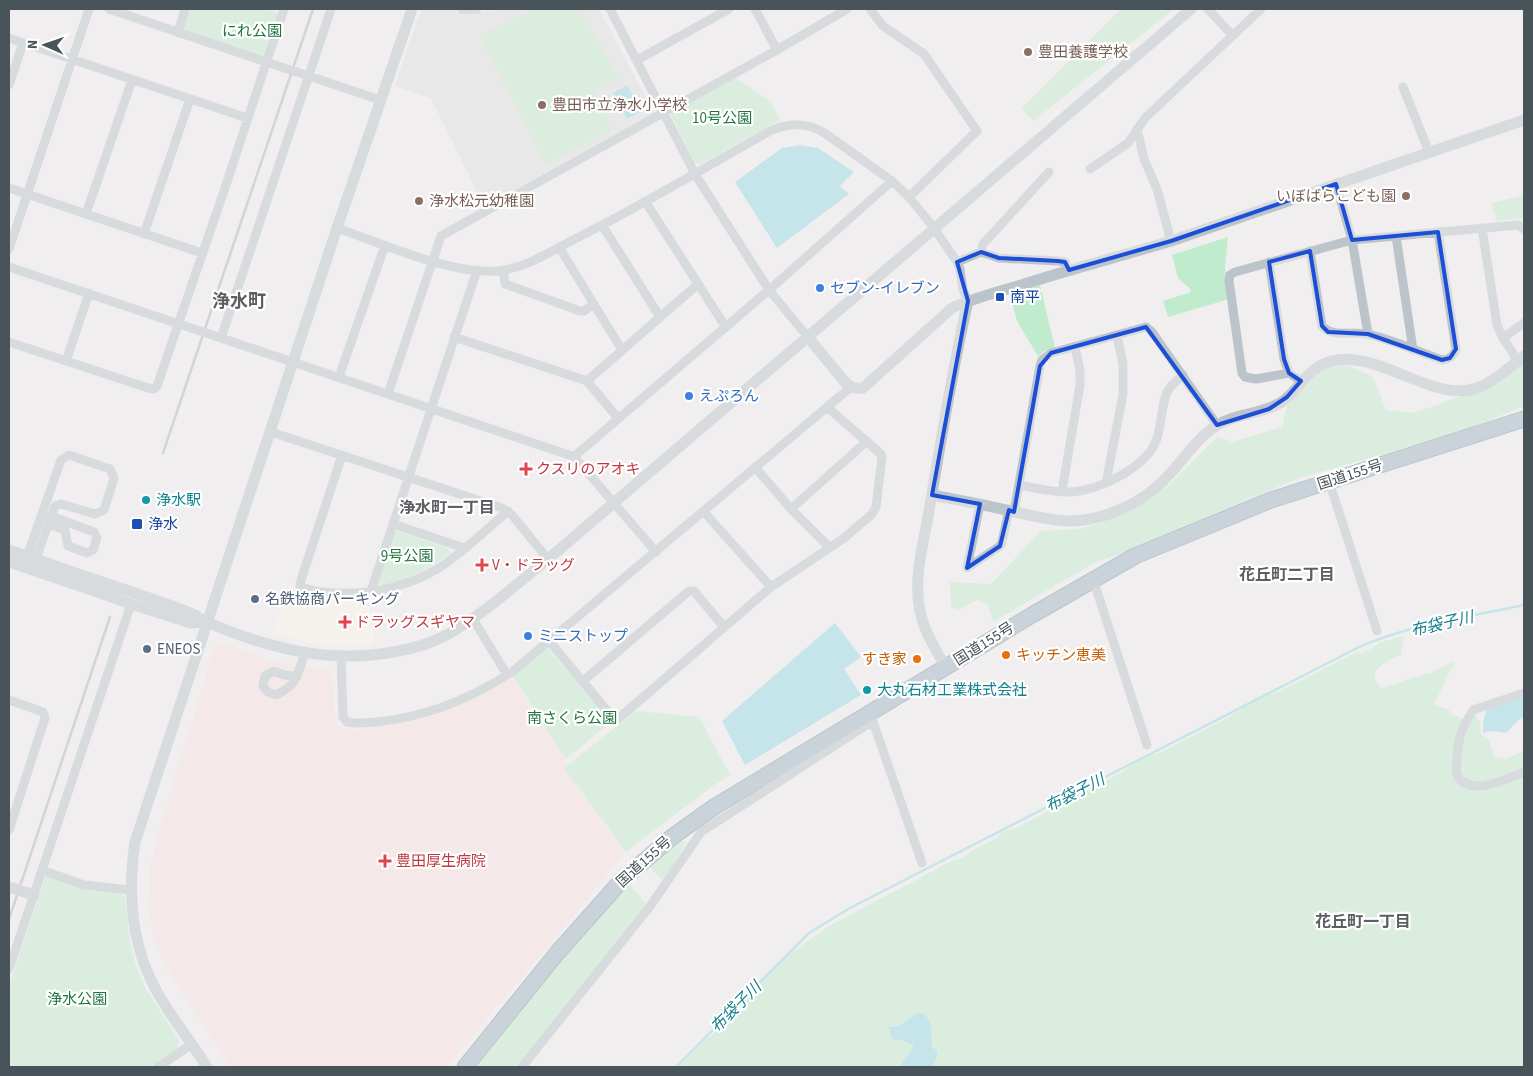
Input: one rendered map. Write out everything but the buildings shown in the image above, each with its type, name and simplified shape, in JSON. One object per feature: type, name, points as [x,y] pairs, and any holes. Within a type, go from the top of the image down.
[{"type":"highway","name":"国道155号","points":[[465,1067],[593,910],[637,865],[690,823],[871,717],[1032,614],[1135,556],[1271,500],[1524,419]]},
{"type":"street","points":[[9,249],[89,9]]},
{"type":"street","points":[[109,9],[380,100]]},
{"type":"street","points":[[178,33],[185,9]]},
{"type":"street","points":[[9,342],[148,388],[154,389],[157,386],[284,9]]},
{"type":"street","points":[[220,338],[331,9]]},
{"type":"street","points":[[207,1067],[159,996],[142,962],[135,938],[131,890],[135,842],[337,228],[412,9]]},
{"type":"street","points":[[462,9],[477,9]]},
{"type":"street","points":[[610,9],[694,174],[770,290],[851,387],[856,389],[863,388],[952,308],[968,301],[1171,241],[1524,120]]},
{"type":"street","points":[[637,60],[729,9]]},
{"type":"street","points":[[755,9],[776,50]]},
{"type":"street","points":[[388,394],[441,236],[847,9]]},
{"type":"street","points":[[870,9],[883,26],[924,54],[976,131],[909,197]]},
{"type":"street","points":[[9,550],[29,563],[133,599],[191,623],[207,622],[257,641],[305,653],[341,657],[372,656],[426,644],[448,634],[473,619],[547,560],[1191,9]]},
{"type":"street","points":[[1208,9],[1232,35]]},
{"type":"street","points":[[1090,169],[1128,143],[1145,118],[1260,9]]},
{"type":"street","points":[[9,38],[247,118]]},
{"type":"street","points":[[9,85],[23,43]]},
{"type":"street","points":[[86,214],[132,80]]},
{"type":"street","points":[[1403,86],[1429,152]]},
{"type":"street","points":[[144,234],[190,99]]},
{"type":"street","points":[[337,228],[432,261],[477,270],[503,270],[531,263],[602,226],[770,131],[779,127],[801,124],[816,128],[892,181],[909,197],[934,228],[957,262],[963,290],[968,301],[919,570],[918,604],[922,621],[946,668]]},
{"type":"street","points":[[1138,129],[1144,159],[1157,189],[1171,241]]},
{"type":"street","points":[[981,252],[983,244],[1050,172]]},
{"type":"street","points":[[572,456],[577,454],[725,326],[770,290],[892,181]]},
{"type":"street","points":[[1336,184],[1352,240],[1368,334]]},
{"type":"street","points":[[9,188],[202,253]]},
{"type":"street","points":[[645,201],[725,326]]},
{"type":"street","points":[[1289,373],[1256,379],[1246,377],[1242,373],[1229,281],[1230,275],[1235,272],[1352,240],[1518,225],[1524,229]]},
{"type":"street","points":[[602,226],[660,317]]},
{"type":"street","points":[[932,495],[1048,519],[1070,521],[1098,517],[1134,503],[1161,483],[1217,425],[1269,409],[1281,402],[1310,372],[1326,363],[1342,359],[1368,363],[1446,390],[1471,390],[1487,383],[1521,358],[1503,338],[1496,325],[1482,228]]},
{"type":"street","points":[[1310,251],[1322,326],[1330,332],[1368,334],[1442,360],[1450,358],[1456,349],[1438,232]]},
{"type":"street","points":[[1396,236],[1412,350]]},
{"type":"street","points":[[339,377],[385,245]]},
{"type":"street","points":[[559,247],[622,350]]},
{"type":"street","points":[[957,262],[981,252],[998,258],[1065,262],[1069,270]]},
{"type":"street","points":[[1270,262],[1284,359],[1289,373],[1301,381]]},
{"type":"street","points":[[9,267],[572,456],[656,552]]},
{"type":"street","points":[[371,591],[477,270]]},
{"type":"street","points":[[503,270],[505,284],[580,311],[584,311],[594,304]]},
{"type":"street","points":[[586,381],[698,284]]},
{"type":"street","points":[[66,361],[89,293]]},
{"type":"street","points":[[1503,338],[1524,322]]},
{"type":"street","points":[[980,504],[967,568],[1000,546],[1002,542],[1018,485],[1040,366],[1042,360],[1051,353],[1146,327],[1152,332],[1217,425]]},
{"type":"street","points":[[1106,483],[1123,394],[1123,364],[1117,336]]},
{"type":"street","points":[[454,337],[586,381],[618,418]]},
{"type":"street","points":[[1062,491],[1080,385],[1080,370],[1075,347]]},
{"type":"street","points":[[1018,485],[1072,492],[1106,483],[1138,465],[1157,440],[1167,392],[1182,376]]},
{"type":"street","points":[[341,657],[342,716],[348,722],[388,721],[435,710],[479,692],[507,675],[851,387]]},
{"type":"street","points":[[548,641],[614,719],[618,719],[771,587],[849,534],[872,514],[876,507],[882,457],[881,454],[827,408]]},
{"type":"street","points":[[271,432],[508,511],[547,560]]},
{"type":"street","points":[[791,509],[867,442]]},
{"type":"street","points":[[342,455],[301,580],[300,586],[314,591],[354,594],[412,581],[443,565],[508,511]]},
{"type":"street","points":[[69,456],[110,469],[114,478],[104,510],[95,514],[61,504],[55,506],[29,563],[41,517],[61,460],[69,456]]},
{"type":"street","points":[[755,467],[791,509],[829,548]]},
{"type":"street","points":[[1329,482],[1377,631]]},
{"type":"street","points":[[704,512],[771,587]]},
{"type":"street","points":[[41,517],[94,532],[97,538],[93,550],[87,553],[68,546],[65,530],[50,520]]},
{"type":"street","points":[[393,524],[464,548]]},
{"type":"street","points":[[9,562],[29,563]]},
{"type":"street","points":[[1093,579],[1147,745]]},
{"type":"street","points":[[583,682],[689,591],[694,590],[724,627]]},
{"type":"street","points":[[9,969],[133,599]]},
{"type":"street","points":[[473,619],[507,675]]},
{"type":"street","points":[[297,676],[305,653]]},
{"type":"street","points":[[1524,693],[1473,710],[1463,727],[1458,741],[1456,773],[1462,780],[1471,785],[1485,787],[1524,772]]},
{"type":"street","points":[[9,700],[43,712],[45,718],[9,830]]},
{"type":"street","points":[[522,1067],[651,905],[701,832],[871,717],[922,863]]},
{"type":"street","points":[[42,870],[84,885],[131,890]]},
{"type":"street","points":[[9,886],[34,895]]},
{"type":"street","points":[[158,1067],[192,1044]]},
{"type":"highlighted area","points":[[1336,184],[1352,240],[1438,232],[1456,349],[1450,358],[1442,360],[1368,334],[1328,332],[1322,326],[1310,251],[1269,262],[1284,359],[1289,373],[1301,381],[1287,397],[1269,409],[1217,425],[1146,327],[1051,353],[1040,366],[1014,512],[1009,510],[1000,546],[967,568],[980,504],[932,495],[968,301],[957,262],[981,252],[999,258],[1065,262],[1069,270],[1171,241]]},
{"type":"shaded area","name":"豊田市立浄水小学校","points":[[421,9],[448,9],[478,13],[498,9],[599,9],[654,113],[484,206],[431,98],[395,86]]},
{"type":"shaded area","points":[[286,590],[312,597],[336,599],[365,598],[368,601],[375,643],[371,646],[317,645],[273,633]]},
{"type":"shaded area","name":"豊田厚生病院","points":[[221,643],[275,662],[332,670],[335,719],[338,726],[356,730],[424,719],[465,703],[512,678],[565,757],[564,768],[625,853],[446,1067],[230,1067],[163,962],[153,934],[149,913],[150,870],[157,836],[215,647]]},
{"type":"green space","name":"にれ公園","points":[[189,9],[265,9],[280,14],[265,57],[183,30]]},
{"type":"green space","points":[[535,9],[577,9],[586,20],[618,79],[594,91],[612,130],[546,164],[480,35]]},
{"type":"green space","points":[[1121,9],[1174,9],[1033,121],[1022,108]]},
{"type":"green space","name":"10号公園","points":[[734,77],[771,102],[780,120],[701,164],[694,162],[670,113]]},
{"type":"green space","points":[[1524,195],[1524,218],[1497,221],[1491,203]]},
{"type":"green space","points":[[1228,237],[1225,267],[1229,299],[1168,317],[1163,301],[1191,292],[1178,278],[1172,255]]},
{"type":"green space","points":[[1040,285],[1055,348],[1046,350],[1038,356],[1017,321],[1010,295]]},
{"type":"green space","points":[[1524,360],[1524,406],[1473,427],[1302,477],[1211,515],[1154,542],[1094,563],[993,622],[988,605],[978,600],[957,610],[951,606],[950,582],[991,584],[1041,531],[1081,529],[1116,517],[1145,502],[1167,487],[1218,436],[1232,442],[1282,427],[1287,405],[1324,367],[1347,365],[1373,377],[1386,410],[1414,413],[1470,393]]},
{"type":"green space","name":"9号公園","points":[[397,531],[447,548],[451,553],[418,573],[401,581],[381,586],[377,581],[393,532]]},
{"type":"green space","points":[[1404,636],[1401,655],[1389,660],[1379,668],[1376,672],[1376,682],[1382,688],[1428,673],[1429,675],[1435,670],[1454,662],[1455,666],[1449,672],[1434,705],[1448,709],[1453,715],[1464,719],[1454,773],[1466,785],[1524,775],[1524,1067],[679,1067],[708,1037],[713,1035],[721,1025],[720,1022],[787,957],[829,926],[954,860],[963,858],[973,850],[997,838],[1002,832],[1016,828],[1123,772],[1143,757],[1157,754],[1233,715],[1257,697],[1278,692],[1359,651],[1361,655],[1381,642]]},
{"type":"green space","name":"南さくら公園","points":[[547,648],[612,721],[566,759],[513,677]]},
{"type":"green space","points":[[636,711],[699,717],[730,775],[626,852],[564,768]]},
{"type":"green space","points":[[1475,715],[1480,721],[1481,734],[1489,740],[1494,757],[1506,759],[1524,751],[1524,769],[1499,779],[1482,782],[1466,778],[1459,772],[1461,741]]},
{"type":"green space","points":[[679,841],[686,842],[671,869],[662,880],[650,867]]},
{"type":"green space","name":"浄水公園","points":[[46,875],[85,890],[121,893],[125,897],[130,943],[137,969],[147,991],[179,1040],[178,1050],[153,1067],[9,1067],[9,986]]},
{"type":"green space","points":[[624,885],[630,885],[646,904],[524,1058],[516,1067],[476,1067],[544,977]]},
{"type":"water","points":[[627,85],[642,111],[627,119],[613,93]]},
{"type":"water","points":[[800,145],[818,148],[854,172],[840,186],[849,194],[777,248],[735,182],[782,148]]},
{"type":"water","points":[[835,623],[861,657],[844,669],[861,695],[745,765],[722,721]]},
{"type":"water","points":[[1524,698],[1524,717],[1516,722],[1506,733],[1490,731],[1483,733],[1483,721],[1487,709]]},
{"type":"water","points":[[918,1013],[924,1014],[930,1021],[932,1047],[938,1052],[933,1067],[900,1067],[912,1051],[913,1045],[902,1040],[894,1040],[891,1037],[889,1027],[897,1027]]},
{"type":"waterway","name":"布袋子川","points":[[676,1067],[809,933],[850,908],[1359,647],[1399,632],[1461,617],[1524,605]]},
{"type":"railway","points":[[163,453],[313,9]]},
{"type":"railway","points":[[9,919],[110,617]]},
{"type":"place","name":"豊田養護学校","points":[[1028,52]]},
{"type":"place","name":"豊田市立浄水小学校","points":[[542,105]]},
{"type":"place","name":"いぼばらこども園","points":[[1406,196]]},
{"type":"place","name":"浄水松元幼稚園","points":[[419,201]]},
{"type":"place","name":"セブン-イレブン","points":[[820,288]]},
{"type":"place","name":"南平","points":[[1000,297]]},
{"type":"place","name":"えぷろん","points":[[689,396]]},
{"type":"place","name":"クスリのアオキ","points":[[526,469]]},
{"type":"place","name":"浄水駅","points":[[146,500]]},
{"type":"place","name":"浄水","points":[[137,524]]},
{"type":"place","name":"V・ドラッグ","points":[[482,565]]},
{"type":"place","name":"名鉄協商パーキング","points":[[255,599]]},
{"type":"place","name":"ドラッグスギヤマ","points":[[345,622]]},
{"type":"place","name":"ミニストップ","points":[[528,636]]},
{"type":"place","name":"ENEOS","points":[[147,649]]},
{"type":"place","name":"キッチン恵美","points":[[1006,655]]},
{"type":"place","name":"すき家","points":[[917,659]]},
{"type":"place","name":"大丸石材工業株式会社","points":[[867,690]]},
{"type":"place","name":"豊田厚生病院","points":[[385,861]]},
{"type":"district","name":"浄水町","points":[[239,301]]},
{"type":"district","name":"浄水町一丁目","points":[[447,508]]},
{"type":"district","name":"花丘町二丁目","points":[[1287,575]]},
{"type":"district","name":"花丘町一丁目","points":[[1363,922]]}]
